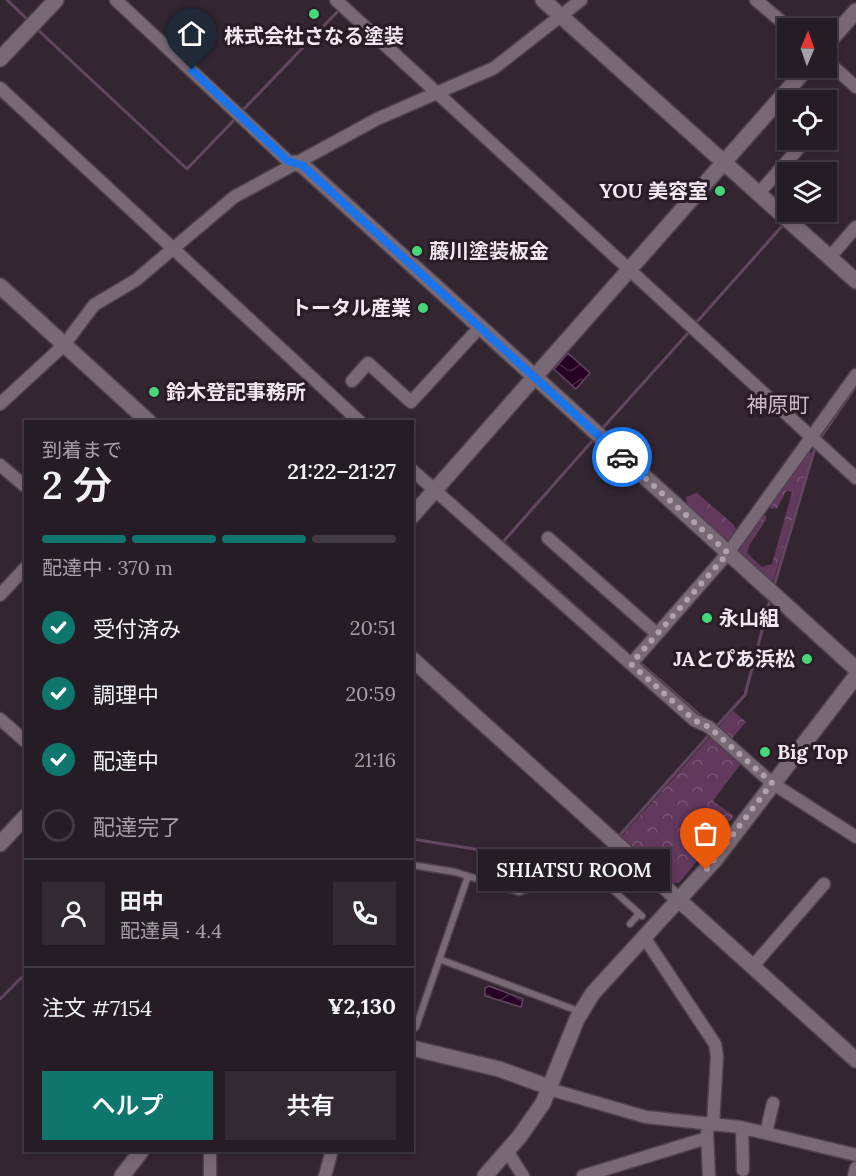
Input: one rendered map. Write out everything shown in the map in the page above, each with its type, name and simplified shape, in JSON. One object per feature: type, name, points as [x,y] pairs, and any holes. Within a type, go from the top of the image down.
[{"type":"street","points":[[0,59],[56,0]]},
{"type":"street","points":[[116,0],[288,161],[302,165],[856,669]]},
{"type":"street","points":[[336,0],[856,478]]},
{"type":"street","points":[[543,0],[856,281]]},
{"type":"street","points":[[0,404],[64,345],[94,305],[136,280],[234,197],[376,119],[494,68],[581,0]]},
{"type":"street","points":[[756,0],[777,18]]},
{"type":"street","points":[[837,33],[856,11]]},
{"type":"street","points":[[837,70],[856,87]]},
{"type":"street","points":[[414,514],[798,78]]},
{"type":"street","points":[[0,88],[358,420]]},
{"type":"street","points":[[759,193],[797,150]]},
{"type":"street","points":[[830,257],[856,227]]},
{"type":"street","points":[[0,286],[147,420]]},
{"type":"street","points":[[352,381],[368,363],[411,402],[480,327]]},
{"type":"street","points":[[631,664],[728,553],[813,439],[856,375]]},
{"type":"street","points":[[0,465],[24,486]]},
{"type":"street","points":[[414,472],[694,720],[709,727],[772,783],[856,837]]},
{"type":"street","points":[[548,538],[657,634]]},
{"type":"street","points":[[0,595],[24,569]]},
{"type":"street","points":[[414,661],[856,1060]]},
{"type":"street","points":[[485,1176],[529,1125],[549,1088],[581,1012],[603,981],[718,856],[856,676]]},
{"type":"street","points":[[0,719],[24,740]]},
{"type":"street","points":[[0,844],[24,818]]},
{"type":"street","points":[[753,966],[824,884]]},
{"type":"street","points":[[644,937],[715,1044],[717,1056],[709,1129],[709,1176]]},
{"type":"street","points":[[414,1048],[499,1069],[549,1088],[646,1118],[709,1129],[742,1128],[856,1155]]},
{"type":"street","points":[[766,1133],[773,1103]]},
{"type":"street","points":[[742,1128],[743,1170]]},
{"type":"street","points":[[583,1176],[709,1129]]},
{"type":"street","points":[[507,1151],[523,1176]]},
{"type":"street","points":[[122,1176],[140,1152]]},
{"type":"street","points":[[210,1152],[210,1176]]},
{"type":"street","points":[[325,1176],[331,1152]]},
{"type":"street","points":[[854,1176],[856,1168]]},
{"type":"lane","points":[[414,865],[468,876],[519,892],[531,888],[560,859],[573,858],[641,915],[630,924]]},
{"type":"lane","points":[[414,1028],[468,876]]},
{"type":"lane","points":[[440,959],[581,1012]]},
{"type":"green space","points":[[809,451],[812,454],[774,579],[769,582],[739,556],[737,550],[762,515],[766,516],[766,520],[750,544],[747,553],[762,567],[772,564],[792,492],[787,490],[777,508],[771,509],[769,505]]},
{"type":"green space","points":[[697,493],[733,524],[736,529],[734,539],[724,540],[687,509],[686,497]]},
{"type":"green space","points":[[733,711],[746,722],[730,741],[717,729]]},
{"type":"green space","points":[[712,735],[742,762],[713,801],[734,816],[679,883],[669,883],[620,838]]},
{"type":"water","points":[[568,353],[590,373],[576,389],[554,369]]},
{"type":"water","points":[[489,986],[523,999],[521,1007],[485,996],[485,988]]},
{"type":"waterway","points":[[7,0],[28,20]]},
{"type":"waterway","points":[[242,111],[340,9]]},
{"type":"waterway","points":[[37,29],[187,169],[236,118]]},
{"type":"waterway","points":[[695,324],[783,225],[781,223]]},
{"type":"waterway","points":[[601,430],[689,332]]},
{"type":"waterway","points":[[821,437],[856,386]]},
{"type":"waterway","points":[[594,439],[503,542],[630,655]]},
{"type":"waterway","points":[[774,586],[815,448]]},
{"type":"waterway","points":[[716,727],[745,695],[770,600]]},
{"type":"waterway","points":[[640,663],[702,717]]},
{"type":"waterway","points":[[619,836],[709,735]]},
{"type":"waterway","points":[[414,839],[548,861]]},
{"type":"waterway","points":[[563,871],[578,881],[583,876]]},
{"type":"waterway","points":[[0,999],[24,975]]},
{"type":"way so far","points":[[622,457],[728,553],[631,664],[694,720],[709,727],[772,783],[706,870]]},
{"type":"place","name":"株式会社さなる塗装","points":[[314,14]]},
{"type":"place","name":"YOU 美容室","points":[[720,191]]},
{"type":"place","name":"藤川塗装板金","points":[[417,251]]},
{"type":"place","name":"トータル産業","points":[[423,308]]},
{"type":"place","name":"鈴木登記事務所","points":[[154,392]]},
{"type":"place","name":"永山組","points":[[707,618]]},
{"type":"place","name":"JAとぴあ浜松","points":[[807,659]]},
{"type":"place","name":"Big Top","points":[[765,752]]},
{"type":"place","name":"SHIATSU ROOM","points":[[706,870]]},
{"type":"district","name":"神原町","points":[[778,405]]},
{"type":"route","points":[[192,70],[288,161],[302,165],[622,457]]}]
